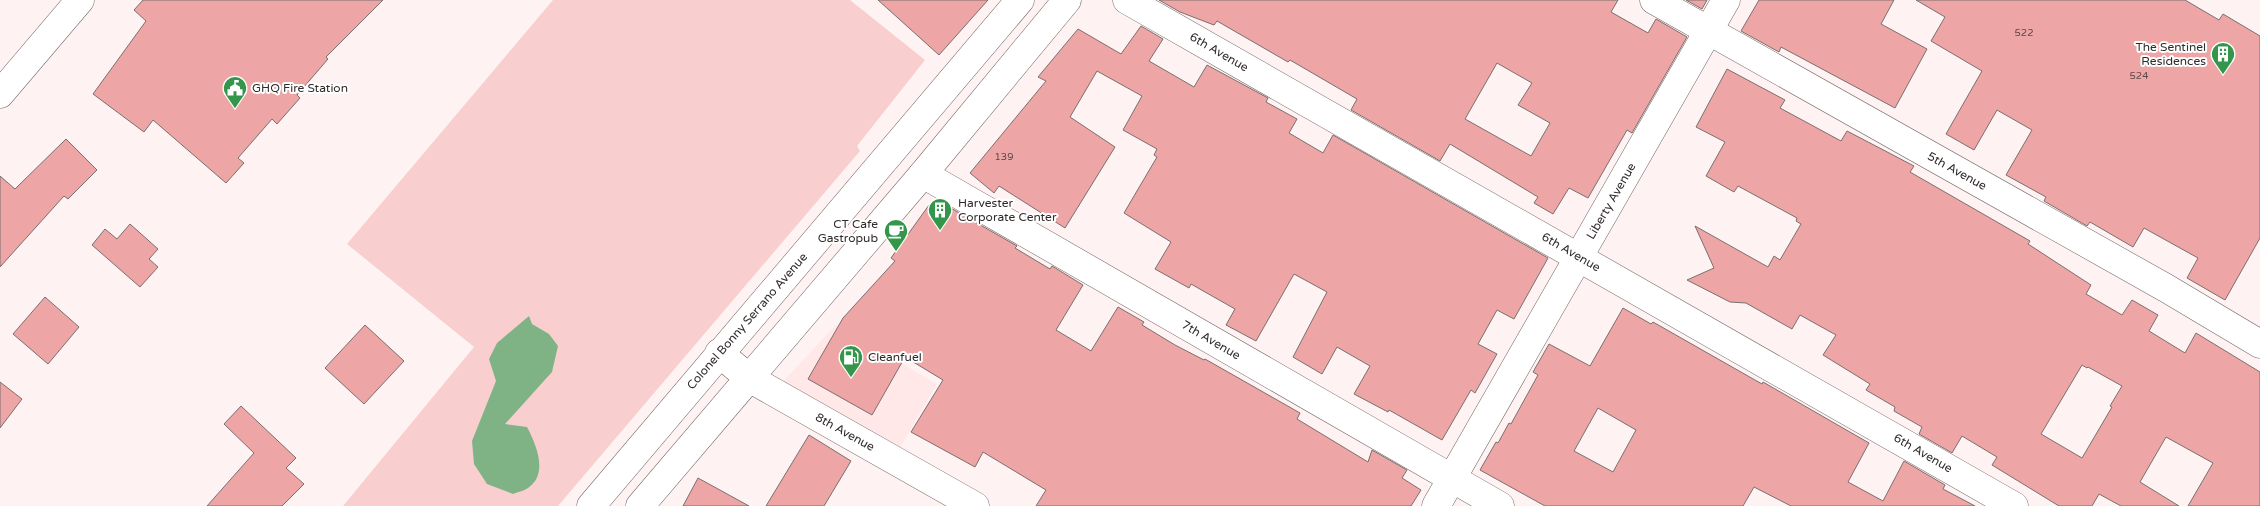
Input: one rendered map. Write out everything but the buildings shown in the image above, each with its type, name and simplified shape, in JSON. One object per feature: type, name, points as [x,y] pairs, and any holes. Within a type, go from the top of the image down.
[{"type":"street","points":[[0,94],[80,0]]},
{"type":"street","name":"Colonel Bonny Serrano Avenue","points":[[592,506],[719,353],[1020,0]]},
{"type":"street","points":[[640,506],[923,174],[1066,0]]},
{"type":"street","name":"6th Avenue","points":[[1127,0],[1579,256],[2014,506]]},
{"type":"street","name":"5th Avenue","points":[[1654,0],[2260,344]]},
{"type":"street","name":"Liberty Avenue","points":[[1436,506],[1726,0]]},
{"type":"street","name":"7th Avenue","points":[[923,174],[1500,506]]},
{"type":"street","name":"8th Avenue","points":[[719,353],[749,378],[975,506]]},
{"type":"shaded area","points":[[553,0],[850,0],[925,60],[857,146],[860,151],[558,506],[343,506],[474,347],[347,244]]},
{"type":"shaded area","points":[[529,316],[532,324],[549,334],[558,346],[552,372],[505,424],[527,427],[539,459],[538,475],[534,482],[526,489],[513,494],[487,484],[474,464],[472,441],[496,381],[489,359],[497,343]]},
{"type":"shaded area","points":[[836,325],[937,384],[898,451],[779,386]]},
{"type":"place","name":"The Sentinel Residences","points":[[2223,75]]},
{"type":"place","name":"GHQ Fire Station","points":[[235,109]]},
{"type":"place","name":"Harvester Corporate Center","points":[[940,231]]},
{"type":"place","name":"CT Cafe Gastropub","points":[[896,252]]},
{"type":"place","name":"Cleanfuel","points":[[851,378]]}]
